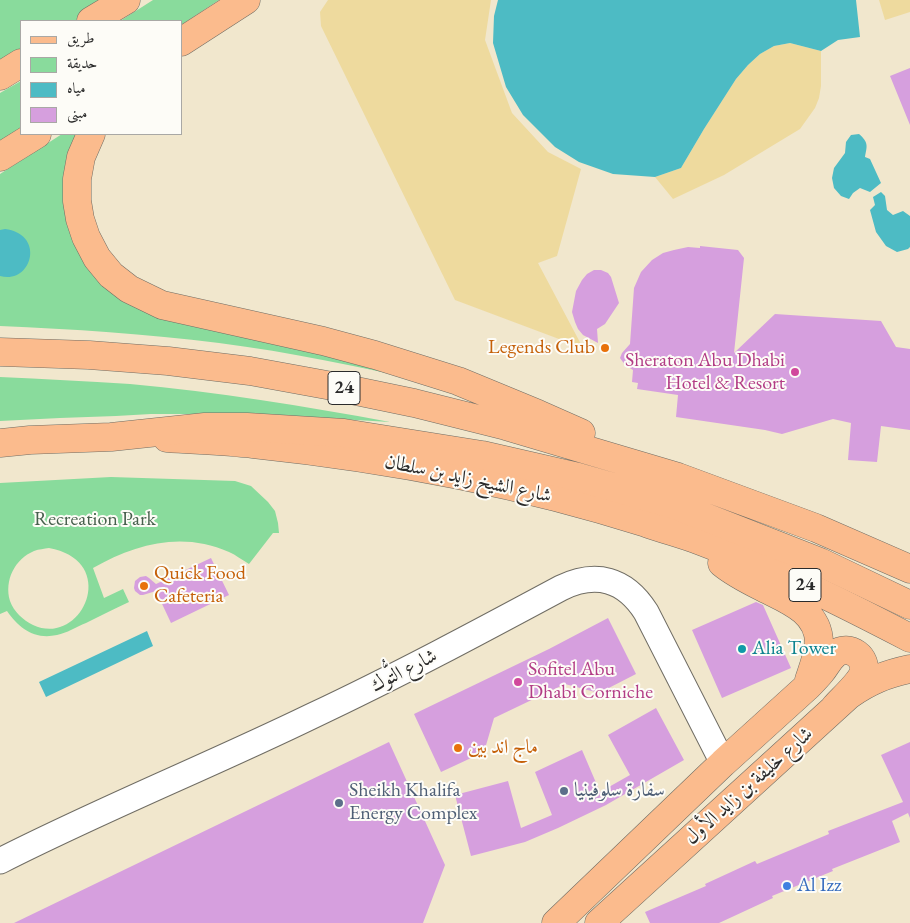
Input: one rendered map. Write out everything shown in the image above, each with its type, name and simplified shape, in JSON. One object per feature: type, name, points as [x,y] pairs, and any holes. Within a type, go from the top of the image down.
[{"type":"main road","points":[[93,20],[126,0]]},
{"type":"main road","points":[[182,41],[246,0]]},
{"type":"main road","points":[[0,76],[20,64]]},
{"type":"main road","points":[[0,157],[35,135]]},
{"type":"main road","points":[[91,135],[81,157],[77,179],[77,202],[80,219],[86,237],[97,258],[111,275],[129,289],[162,305],[323,341],[458,381],[538,414],[678,477]]},
{"type":"main road","name":"24","points":[[0,352],[89,355],[168,361],[250,372],[414,403],[506,426],[678,477],[816,528],[910,569]]},
{"type":"main road","points":[[110,437],[205,427],[247,427],[344,433],[482,455],[578,477],[672,504],[820,562],[910,605]]},
{"type":"main road","name":"شارع الشيخ زايد بن سلطان","points":[[0,443],[110,437],[164,438],[251,444],[329,453],[478,478],[543,493],[607,511],[697,540],[767,568],[828,596],[910,638]]},
{"type":"main road","points":[[697,540],[730,570],[792,601],[811,619],[816,627],[819,643],[808,686]]},
{"type":"main road","name":"شارع خليفة بن زايد الأول","points":[[556,923],[808,686],[821,673],[835,654],[849,650],[858,655],[863,663],[864,670],[862,676],[835,707]]},
{"type":"main road","name":"شارع خليفة بن زايد الأول","points":[[599,923],[849,695],[879,677],[910,669]]},
{"type":"street","name":"شارع التُّوك","points":[[0,862],[150,790],[382,683],[574,582],[588,579],[616,583],[628,590],[639,600],[724,763]]},
{"type":"green space","points":[[0,0],[112,0],[76,20],[20,20],[20,52],[0,63]]},
{"type":"green space","points":[[153,0],[219,0],[182,24],[182,20],[122,20]]},
{"type":"green space","points":[[20,82],[20,130],[0,143],[0,93]]},
{"type":"green space","points":[[60,135],[78,135],[80,252],[207,325],[431,383],[325,360],[219,343],[110,332],[0,326],[0,174]]},
{"type":"green space","points":[[0,377],[163,387],[325,410],[390,422],[253,414],[151,414],[0,421]]},
{"type":"green space","name":"Recreation Park","points":[[111,477],[235,481],[251,486],[268,502],[275,511],[279,533],[273,533],[249,564],[229,552],[194,542],[159,543],[125,552],[93,568],[104,598],[123,589],[129,602],[64,633],[41,636],[22,627],[7,611],[0,614],[0,483]],"holes":[[[49,548],[71,556],[84,569],[88,584],[86,600],[79,614],[66,624],[51,629],[33,625],[26,621],[14,609],[10,601],[10,578],[16,565],[27,555],[42,549]]]},
{"type":"sand","points":[[328,0],[491,0],[485,40],[512,113],[548,152],[581,169],[557,256],[538,263],[583,348],[455,300],[321,26],[320,12]]},
{"type":"sand","points":[[879,0],[910,0],[910,12],[885,20]]},
{"type":"sand","points":[[790,43],[821,51],[819,98],[815,108],[800,129],[724,175],[673,199],[655,177],[681,168],[736,79],[748,65],[760,54],[774,46]]},
{"type":"water","points":[[498,0],[856,0],[860,37],[838,40],[821,51],[790,43],[774,46],[760,54],[736,79],[681,168],[655,177],[613,174],[579,162],[555,147],[523,115],[506,87],[493,43],[494,16]]},
{"type":"water","points":[[859,134],[866,145],[865,157],[870,159],[881,183],[870,192],[860,188],[849,199],[841,196],[834,188],[832,178],[834,168],[845,153],[846,142],[851,135]]},
{"type":"water","points":[[881,192],[885,196],[887,210],[893,215],[903,211],[910,216],[910,247],[908,249],[897,252],[886,246],[876,232],[870,210],[875,205],[873,197]]},
{"type":"water","points":[[5,229],[18,233],[26,240],[30,248],[30,258],[26,266],[20,273],[11,277],[0,276],[0,230]]},
{"type":"water","points":[[147,631],[153,646],[46,697],[39,682]]},
{"type":"building","points":[[910,68],[910,125],[890,76]]},
{"type":"building","name":"Sheraton Abu Dhabi Hotel & Resort","points":[[700,246],[738,250],[744,258],[734,353],[775,314],[881,321],[896,347],[910,349],[910,430],[881,426],[877,462],[848,460],[851,423],[833,419],[782,434],[676,417],[678,395],[637,389],[638,383],[632,382],[633,370],[625,365],[620,358],[630,344],[634,288],[641,272],[652,260],[663,253],[688,247],[700,248]]},
{"type":"building","points":[[594,270],[608,273],[619,303],[605,324],[597,329],[598,343],[583,335],[578,329],[572,312],[576,291],[587,274]]},
{"type":"building","points":[[211,558],[229,595],[171,623],[156,591],[140,595],[135,591],[135,581],[140,577],[146,576],[156,584]]},
{"type":"building","name":"Alia Tower","points":[[756,602],[763,605],[791,668],[722,698],[692,630]]},
{"type":"building","points":[[608,618],[636,674],[599,693],[565,684],[494,718],[484,752],[441,772],[414,714],[549,649]]},
{"type":"building","points":[[656,708],[684,760],[606,805],[558,828],[525,842],[471,856],[455,795],[508,781],[521,828],[552,815],[535,772],[582,750],[600,792],[630,775],[608,735]]},
{"type":"building","name":"Sheikh Khalifa Energy Complex","points":[[389,742],[445,865],[423,923],[14,923]]},
{"type":"building","points":[[910,742],[910,818],[908,813],[892,821],[900,842],[832,869],[833,871],[772,896],[773,898],[719,923],[650,923],[645,912],[706,886],[705,884],[755,861],[757,864],[829,834],[828,831],[903,802],[881,755]]},
{"type":"place","name":"Legends Club","points":[[605,348]]},
{"type":"place","name":"Sheraton Abu Dhabi Hotel & Resort","points":[[795,372]]},
{"type":"place","name":"Quick Food Cafeteria","points":[[144,586]]},
{"type":"place","name":"Alia Tower","points":[[742,649]]},
{"type":"place","name":"Sofitel Abu Dhabi Corniche","points":[[518,682]]},
{"type":"place","name":"ماج اند بين","points":[[458,748]]},
{"type":"place","name":"سفارة سلوفينيا","points":[[564,791]]},
{"type":"place","name":"Sheikh Khalifa Energy Complex","points":[[339,803]]},
{"type":"place","name":"Al Izz","points":[[787,886]]}]
